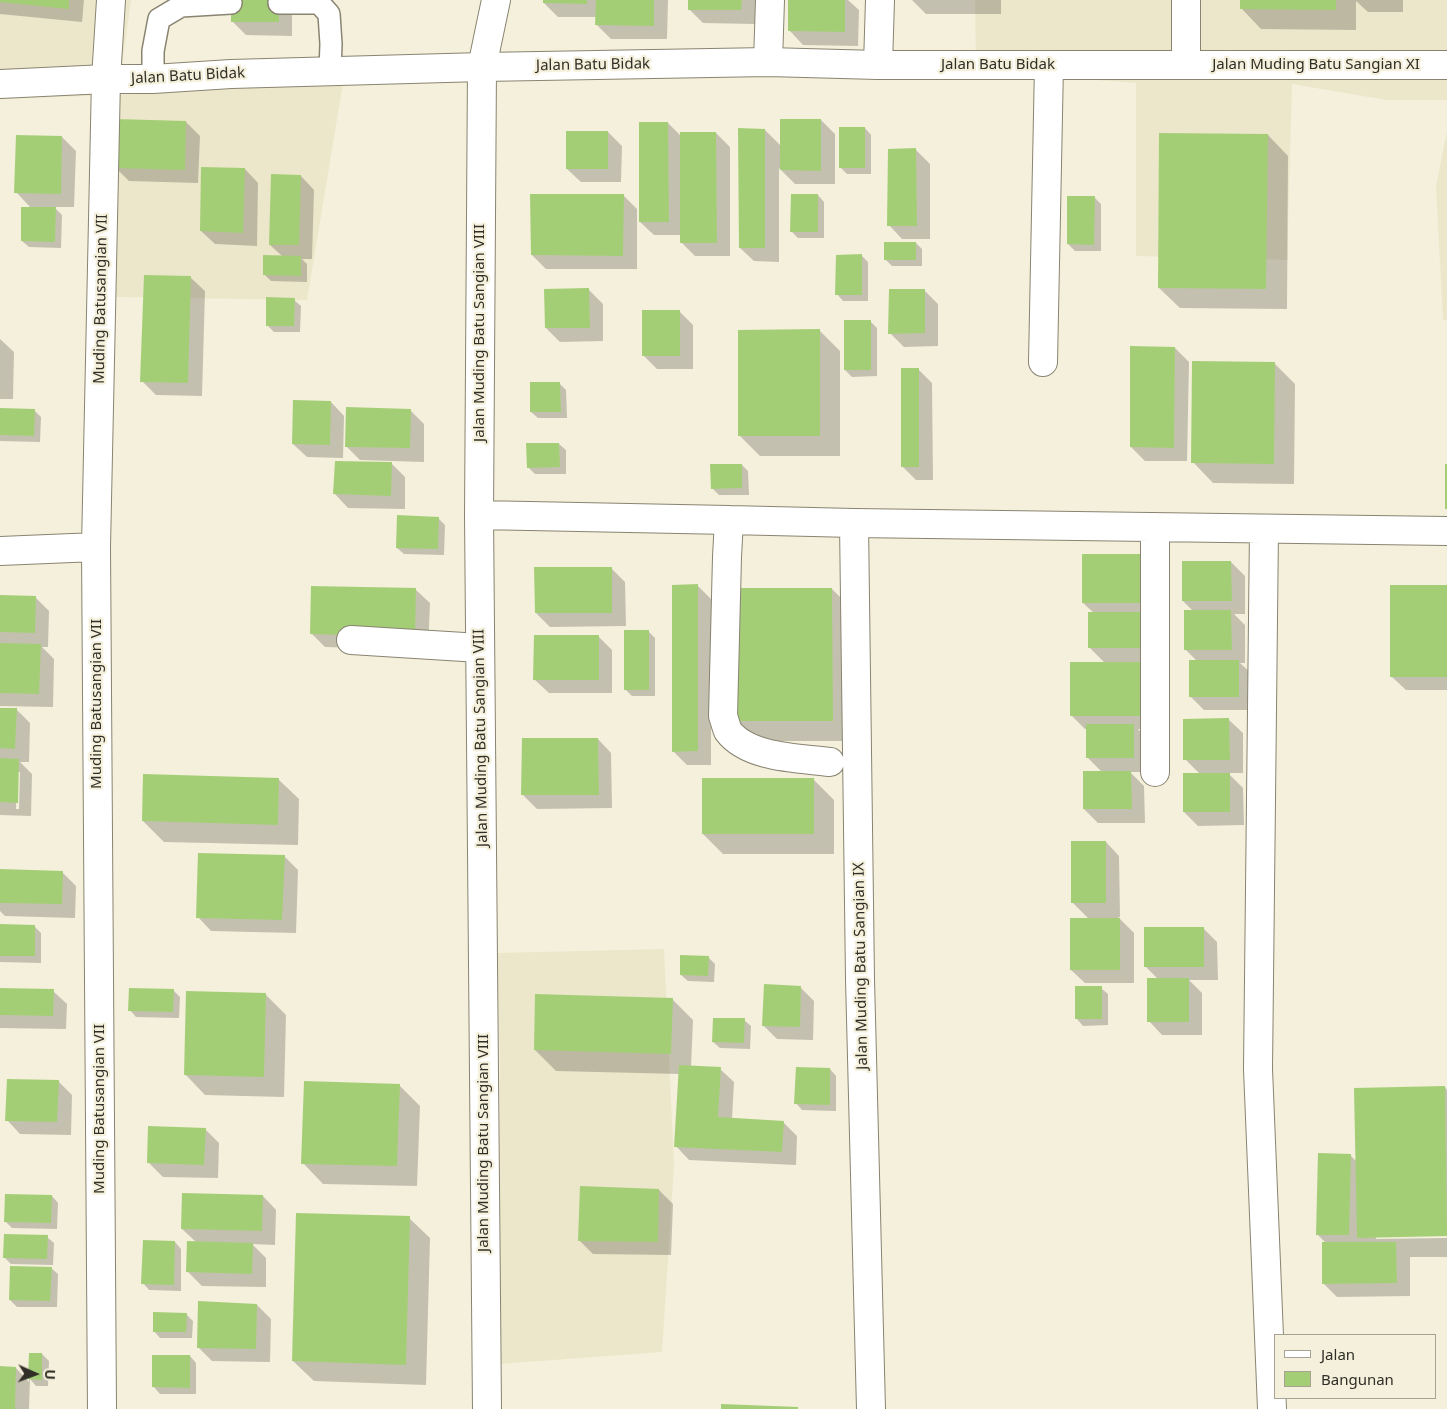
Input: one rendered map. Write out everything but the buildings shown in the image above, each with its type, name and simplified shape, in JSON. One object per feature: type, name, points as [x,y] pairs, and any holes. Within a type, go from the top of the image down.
[{"type":"street","name":"Muding Batusangian VII","points":[[102,1409],[96,547],[106,79],[110,0]]},
{"type":"street","name":"Jalan Muding Batu Sangian VIII","points":[[487,1409],[479,515],[482,67],[496,0]]},
{"type":"street","points":[[768,62],[770,0]]},
{"type":"street","points":[[878,65],[880,0]]},
{"type":"street","points":[[1186,0],[1186,65]]},
{"type":"street","name":"Jalan Batu Bidak","points":[[0,84],[330,71],[768,62],[878,65],[1186,65]]},
{"type":"street","points":[[1043,362],[1049,65]]},
{"type":"street","name":"Jalan Muding Batu Sangian XI","points":[[1186,65],[1447,65]]},
{"type":"street","points":[[479,515],[1155,528],[1447,531]]},
{"type":"street","points":[[729,520],[724,716],[727,730],[739,743],[761,753],[830,762]]},
{"type":"street","name":"Jalan Muding Batu Sangian IX","points":[[854,523],[860,978],[871,1409]]},
{"type":"street","points":[[1155,528],[1156,772]]},
{"type":"street","points":[[1264,529],[1258,1069],[1272,1409]]},
{"type":"street","points":[[0,551],[96,547]]},
{"type":"street","points":[[351,640],[480,648]]},
{"type":"lane","points":[[153,79],[153,51],[159,19],[180,6],[231,3]]},
{"type":"lane","points":[[279,3],[319,3],[329,14],[330,71]]},
{"type":"shaded area","points":[[0,0],[131,0],[118,95],[343,83],[307,300],[113,297],[117,95],[0,99]]},
{"type":"shaded area","points":[[975,0],[1447,0],[1447,100],[1387,100],[1292,84],[1288,260],[1136,256],[1136,83],[976,71]]},
{"type":"shaded area","points":[[1447,131],[1447,320],[1443,320],[1436,186]]},
{"type":"shaded area","points":[[664,949],[674,1165],[662,1352],[499,1364],[500,1071],[497,953]]}]
